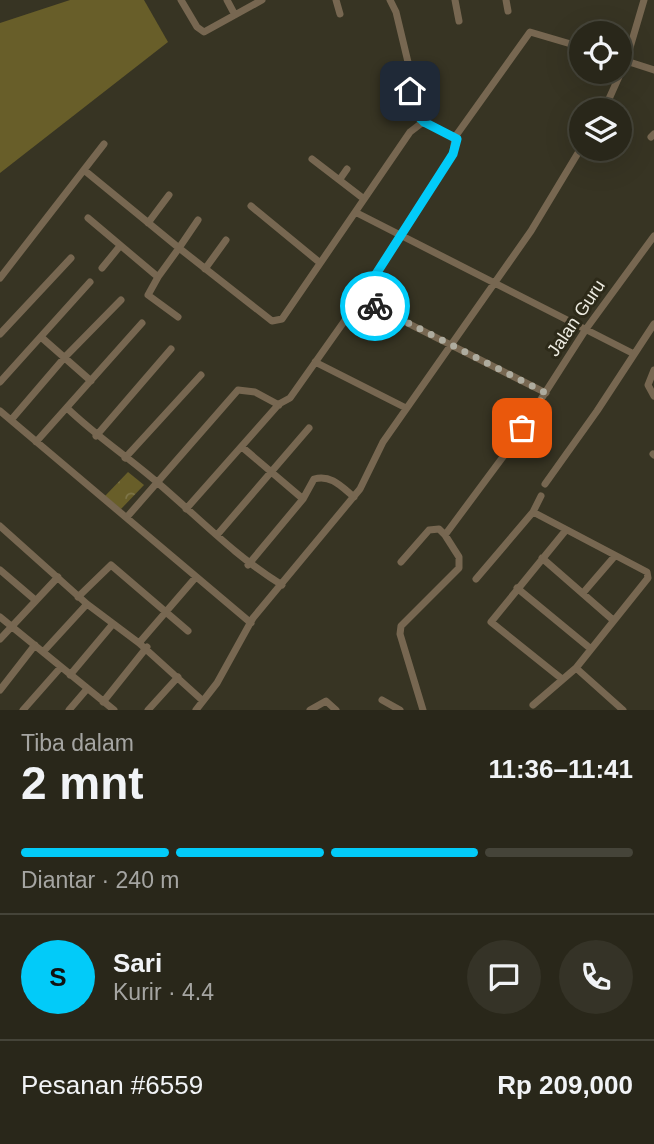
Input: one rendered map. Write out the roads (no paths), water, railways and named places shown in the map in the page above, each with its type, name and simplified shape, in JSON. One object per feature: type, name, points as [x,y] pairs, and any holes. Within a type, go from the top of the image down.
[{"type":"street","points":[[181,0],[197,27],[204,32],[262,0]]},
{"type":"street","points":[[227,0],[235,15]]},
{"type":"street","points":[[336,0],[340,14]]},
{"type":"street","points":[[390,0],[396,12],[413,83],[400,99],[424,122],[455,137]]},
{"type":"street","points":[[455,0],[459,21]]},
{"type":"street","points":[[506,0],[508,10]]},
{"type":"street","points":[[632,30],[641,1]]},
{"type":"street","points":[[186,509],[279,405],[290,398],[360,299],[453,154],[455,137],[530,32],[569,43]]},
{"type":"street","points":[[632,63],[654,70]]},
{"type":"street","points":[[84,170],[205,269],[272,321],[277,321],[282,319],[319,262],[357,213],[410,132],[424,122]]},
{"type":"street","points":[[0,278],[104,144]]},
{"type":"street","points":[[313,159],[365,199]]},
{"type":"street","points":[[196,710],[218,684],[251,623],[354,497],[383,442],[531,230],[573,161]]},
{"type":"street","points":[[340,179],[347,169]]},
{"type":"street","points":[[148,223],[169,195]]},
{"type":"street","points":[[251,206],[319,262]]},
{"type":"street","points":[[357,213],[634,354]]},
{"type":"street","points":[[88,218],[158,276]]},
{"type":"street","points":[[178,317],[148,295],[158,276],[198,220]]},
{"type":"street","name":"Jalan Guru","points":[[445,535],[546,393],[586,329],[654,236]]},
{"type":"street","points":[[205,269],[226,240]]},
{"type":"street","points":[[102,268],[120,246]]},
{"type":"street","points":[[0,334],[71,258]]},
{"type":"street","points":[[0,382],[90,282]]},
{"type":"street","points":[[360,299],[546,393]]},
{"type":"street","points":[[11,420],[65,357],[121,300]]},
{"type":"street","points":[[36,442],[142,323]]},
{"type":"street","points":[[545,484],[654,324]]},
{"type":"street","points":[[41,337],[91,381]]},
{"type":"street","points":[[96,436],[171,349]]},
{"type":"street","points":[[315,362],[406,408]]},
{"type":"street","points":[[654,370],[648,385],[654,396]]},
{"type":"street","points":[[125,458],[201,376]]},
{"type":"street","points":[[127,517],[238,390],[255,392],[279,405]]},
{"type":"street","points":[[67,408],[96,436],[157,482],[248,565],[282,585]]},
{"type":"street","points":[[0,411],[251,623]]},
{"type":"street","points":[[217,535],[309,428]]},
{"type":"street","points":[[242,447],[303,499]]},
{"type":"street","points":[[248,565],[303,499],[314,479],[323,476],[354,497]]},
{"type":"street","points":[[476,579],[533,512],[541,496]]},
{"type":"street","points":[[533,512],[614,557],[645,568],[648,578],[576,668],[533,705]]},
{"type":"street","points":[[0,526],[78,597],[113,625],[147,647],[204,701]]},
{"type":"street","points":[[401,562],[429,530],[439,529],[459,557],[459,568],[401,626],[400,634],[423,710]]},
{"type":"street","points":[[562,679],[491,622],[566,530]]},
{"type":"street","points":[[583,593],[614,557]]},
{"type":"street","points":[[542,558],[613,620]]},
{"type":"street","points":[[78,597],[111,565],[188,631]]},
{"type":"street","points":[[0,570],[34,600]]},
{"type":"street","points":[[0,639],[58,577]]},
{"type":"street","points":[[139,643],[196,577]]},
{"type":"street","points":[[517,588],[591,649]]},
{"type":"street","points":[[43,652],[87,604]]},
{"type":"street","points":[[0,617],[114,710]]},
{"type":"street","points":[[70,675],[113,625]]},
{"type":"street","points":[[0,690],[35,645]]},
{"type":"street","points":[[103,702],[147,647]]},
{"type":"street","points":[[23,710],[61,667]]},
{"type":"street","points":[[576,668],[623,710]]},
{"type":"street","points":[[148,710],[178,677]]},
{"type":"street","points":[[69,710],[87,689]]},
{"type":"street","points":[[382,700],[401,710]]},
{"type":"street","points":[[310,710],[326,701],[336,710]]}]
